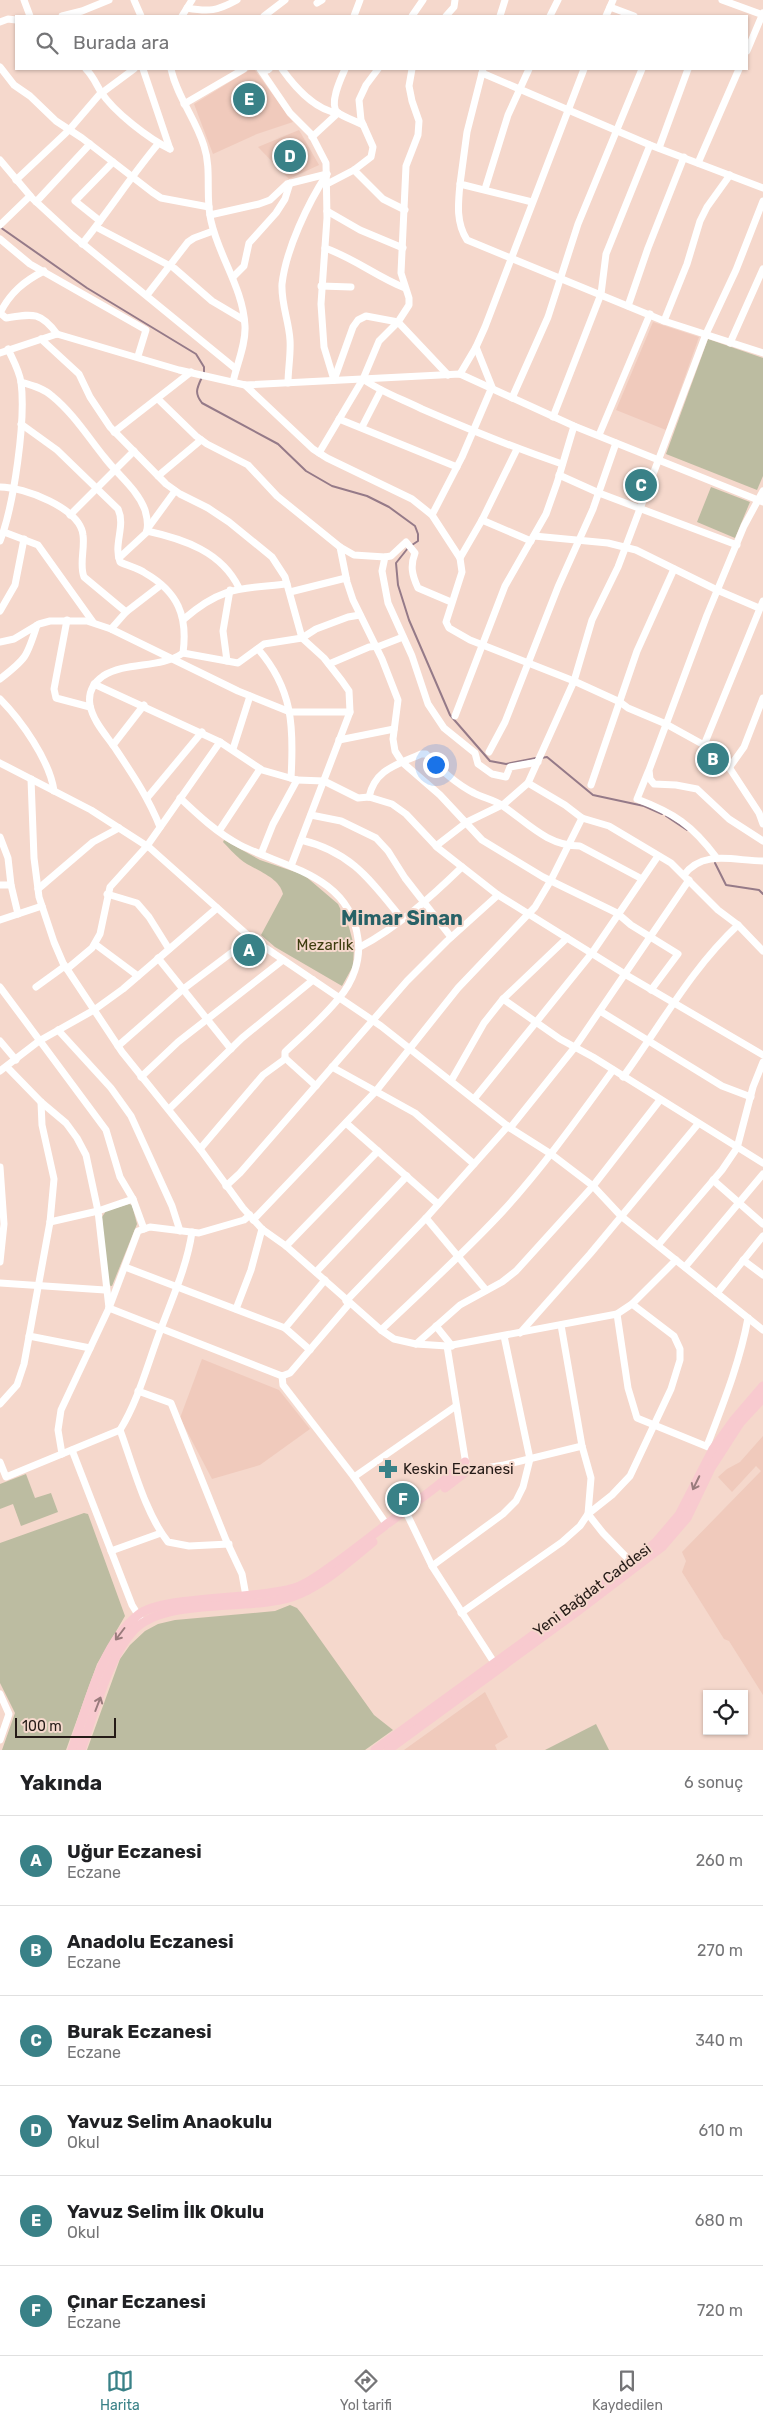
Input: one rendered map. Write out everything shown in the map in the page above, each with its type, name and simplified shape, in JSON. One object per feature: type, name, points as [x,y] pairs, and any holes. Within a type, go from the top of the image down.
[{"type":"main road","name":"Yeni Bağdat Caddesi","points":[[388,1750],[632,1563],[656,1542],[679,1515],[710,1447],[763,1386]]},
{"type":"main road","name":"Yeni Bağdat Caddesi","points":[[375,1750],[497,1666],[662,1547],[687,1518],[711,1468],[740,1423],[763,1398]]},
{"type":"main road","points":[[81,1750],[115,1658],[136,1628],[143,1623],[172,1611],[272,1601],[300,1594],[341,1568],[406,1513],[466,1467]]},
{"type":"main road","points":[[72,1750],[104,1660],[122,1630],[139,1614],[168,1604],[246,1596],[296,1588],[313,1579],[406,1513]]},
{"type":"street","points":[[24,0],[30,15]]},
{"type":"street","points":[[134,0],[141,15]]},
{"type":"street","points":[[183,15],[190,2],[205,11],[220,10],[237,0]]},
{"type":"street","points":[[265,15],[285,0]]},
{"type":"street","points":[[354,15],[360,0]]},
{"type":"street","points":[[413,15],[423,0]]},
{"type":"street","points":[[447,15],[454,6],[455,0]]},
{"type":"street","points":[[500,15],[504,0]]},
{"type":"street","points":[[550,15],[558,0]]},
{"type":"street","points":[[722,0],[763,14],[748,49]]},
{"type":"street","points":[[67,15],[82,12],[105,1]]},
{"type":"street","points":[[611,4],[632,15]]},
{"type":"street","points":[[0,22],[8,19],[15,20]]},
{"type":"street","points":[[0,67],[14,84],[69,130],[90,144],[130,177],[161,198],[209,207]]},
{"type":"street","points":[[87,70],[95,79],[102,93],[131,122],[158,144],[170,149],[142,70]]},
{"type":"street","points":[[16,180],[69,130],[102,93],[133,70]]},
{"type":"street","points":[[171,70],[184,104],[204,146],[210,216],[214,231],[233,277],[244,320],[244,337],[233,382]]},
{"type":"street","points":[[184,104],[242,70]]},
{"type":"street","points":[[264,70],[290,113],[312,137],[326,163],[327,211],[321,286],[324,347],[334,380]]},
{"type":"street","points":[[283,70],[318,105],[330,112],[338,113],[363,125]]},
{"type":"street","points":[[338,113],[335,108],[335,94],[345,70]]},
{"type":"street","points":[[327,184],[354,170],[371,157],[373,147],[363,125],[359,100],[366,85],[377,70]]},
{"type":"street","points":[[319,453],[363,379],[379,341],[398,322],[409,305],[410,298],[401,273],[406,210],[406,166],[418,135],[420,122],[412,101],[409,86],[412,70]]},
{"type":"street","points":[[485,189],[508,115],[529,70]]},
{"type":"street","points":[[460,374],[476,347],[584,70]]},
{"type":"street","points":[[512,398],[541,334],[578,224],[642,70]]},
{"type":"street","points":[[659,148],[688,70]]},
{"type":"street","points":[[698,163],[739,70]]},
{"type":"street","points":[[763,188],[650,145],[483,71],[467,132],[460,184],[459,219],[462,232],[467,240],[664,321],[763,352]]},
{"type":"street","points":[[312,137],[338,113]]},
{"type":"street","points":[[36,202],[90,144]]},
{"type":"street","points":[[82,244],[130,177],[158,144]]},
{"type":"street","points":[[553,417],[601,294],[606,254],[650,145]]},
{"type":"street","points":[[628,306],[648,248],[684,157]]},
{"type":"street","points":[[0,160],[30,196],[82,244],[236,369]]},
{"type":"street","points":[[113,162],[75,202],[98,224],[170,266],[212,300],[244,320]]},
{"type":"street","points":[[354,170],[382,200],[406,210]]},
{"type":"street","points":[[210,216],[250,208],[270,200],[290,183],[327,174]]},
{"type":"street","points":[[288,383],[290,344],[284,313],[282,284],[298,232],[316,191],[327,174]]},
{"type":"street","points":[[664,321],[687,264],[700,221],[707,207],[730,175]]},
{"type":"street","points":[[233,277],[244,266],[249,243],[276,213],[290,183]]},
{"type":"street","points":[[460,184],[532,202]]},
{"type":"street","points":[[1,224],[30,196]]},
{"type":"street","points":[[436,846],[467,822],[502,805],[528,783],[574,680],[592,620],[610,585],[626,547],[706,334],[732,278],[763,201]]},
{"type":"street","points":[[327,211],[360,230],[402,248]]},
{"type":"street","points":[[147,296],[188,242],[214,231]]},
{"type":"street","points":[[0,239],[30,264],[146,330],[138,356]]},
{"type":"street","points":[[325,248],[348,257],[388,281],[405,288]]},
{"type":"street","points":[[730,343],[763,269]]},
{"type":"street","points":[[44,271],[20,286],[5,303],[0,313],[6,318],[30,314],[38,315],[57,334]]},
{"type":"street","points":[[321,286],[351,287]]},
{"type":"street","points":[[599,435],[650,314]]},
{"type":"street","points":[[334,380],[346,349],[346,340],[358,320],[366,316],[398,322],[448,375]]},
{"type":"street","points":[[0,353],[57,334],[195,373],[245,385],[460,374],[574,426],[761,501]]},
{"type":"street","points":[[41,339],[80,374],[90,397],[114,432],[158,476],[175,491],[208,508],[229,522],[272,557],[288,584],[302,638],[329,664],[349,691],[350,712],[291,866]]},
{"type":"street","points":[[432,515],[458,467],[492,387],[476,347]]},
{"type":"street","points":[[0,541],[13,487],[21,424],[20,382],[16,364],[8,349]]},
{"type":"street","points":[[114,432],[195,373]]},
{"type":"street","points":[[363,379],[381,390],[474,431],[517,449],[562,464]]},
{"type":"street","points":[[20,382],[43,389],[52,395],[74,418],[141,504],[148,529]]},
{"type":"street","points":[[245,385],[319,453],[412,499],[432,515],[460,558],[462,572],[446,622],[449,628],[482,645],[574,680],[620,702],[628,708],[666,724],[704,745],[718,754],[761,810],[763,824]]},
{"type":"street","points":[[362,427],[381,390]]},
{"type":"street","points":[[158,399],[201,440],[248,465],[277,496],[340,547],[354,554],[385,557],[391,556],[406,542],[415,553],[411,563],[413,578],[418,588],[451,602]]},
{"type":"street","points":[[339,419],[458,467]]},
{"type":"street","points":[[21,424],[57,450],[97,487],[121,514],[117,545],[120,562],[143,571],[161,584],[174,601],[184,619],[182,653]]},
{"type":"street","points":[[455,716],[505,586],[546,514],[574,426]]},
{"type":"street","points":[[158,476],[201,440]]},
{"type":"street","points":[[489,752],[505,722],[558,587],[599,493],[616,442]]},
{"type":"street","points":[[460,558],[482,520],[517,449]]},
{"type":"street","points":[[70,515],[134,451]]},
{"type":"street","points":[[559,475],[599,493],[736,546]]},
{"type":"street","points":[[0,487],[13,487],[42,498],[70,515],[81,527],[84,536],[82,571],[84,577],[126,612]]},
{"type":"street","points":[[119,558],[148,529],[175,491]]},
{"type":"street","points":[[716,856],[698,833],[664,811],[637,799],[717,590],[744,526],[761,501],[763,491]]},
{"type":"street","points":[[482,520],[532,539],[578,541],[626,547],[759,608]]},
{"type":"street","points":[[3,529],[38,546],[44,552],[93,622]]},
{"type":"street","points":[[148,529],[190,544],[210,554],[231,573],[239,588]]},
{"type":"street","points":[[0,611],[2,602],[15,584],[24,539]]},
{"type":"street","points":[[340,547],[346,578],[360,615],[382,659],[398,700],[394,729],[395,751],[402,762],[440,795],[482,840],[551,880],[617,913],[631,925],[678,954],[651,990]]},
{"type":"street","points":[[385,557],[382,571],[388,603],[428,704],[437,719],[452,736],[474,753],[478,764],[492,774],[506,778],[510,767],[538,762]]},
{"type":"street","points":[[591,785],[644,633],[674,569]]},
{"type":"street","points":[[290,592],[346,578]]},
{"type":"street","points":[[110,629],[126,612],[161,584]]},
{"type":"street","points":[[184,619],[209,599],[230,590],[288,584]]},
{"type":"street","points":[[227,661],[223,631],[230,590]]},
{"type":"street","points":[[704,745],[763,601]]},
{"type":"street","points":[[160,827],[147,798],[90,707],[94,684],[103,676],[118,670],[173,660],[182,653],[238,663],[264,644],[302,638],[316,629],[348,617],[360,615]]},
{"type":"street","points":[[67,620],[54,689],[56,698],[90,707]]},
{"type":"street","points":[[0,642],[14,639],[36,625],[50,621],[93,622],[250,696],[290,712],[350,712]]},
{"type":"street","points":[[0,679],[24,661],[28,654],[36,625]]},
{"type":"street","points":[[329,664],[369,647],[389,644],[403,637]]},
{"type":"street","points":[[258,649],[281,681],[290,712],[294,779],[261,854]]},
{"type":"street","points":[[94,684],[202,732],[233,748],[260,769],[294,779],[324,781],[358,798],[369,797],[392,804],[406,814],[436,846],[498,895],[651,990],[763,1055]]},
{"type":"street","points":[[233,748],[250,696]]},
{"type":"street","points":[[729,768],[744,747],[763,698]]},
{"type":"street","points":[[0,699],[32,740],[53,779],[54,791]]},
{"type":"street","points":[[113,745],[144,705]]},
{"type":"street","points":[[339,740],[394,729]]},
{"type":"street","points":[[147,798],[202,732]]},
{"type":"street","points":[[36,987],[83,958],[95,944],[105,919],[107,894],[116,878],[147,846],[220,742]]},
{"type":"street","points":[[369,797],[372,783],[379,775],[402,762],[421,754],[426,754],[473,792],[502,805],[520,821],[554,842],[569,846],[580,846],[642,879]]},
{"type":"street","points":[[0,763],[91,810],[147,846],[250,938],[373,1021],[509,1127],[551,1154],[592,1186],[621,1216],[763,1330]]},
{"type":"street","points":[[219,831],[260,769]]},
{"type":"street","points":[[649,770],[650,779],[654,784],[676,785],[697,789],[704,793],[729,819],[763,841]]},
{"type":"street","points":[[31,779],[34,858],[38,889],[54,942],[66,967],[118,1046],[252,1218],[262,1229],[286,1246],[381,1330],[394,1339],[416,1344],[450,1346],[617,1314],[632,1304],[676,1260]]},
{"type":"street","points":[[528,783],[565,805],[582,818],[609,826],[658,856],[686,878],[718,910],[738,925],[763,951]]},
{"type":"street","points":[[180,798],[219,831],[239,844],[291,866],[321,882],[335,892],[346,904],[354,918],[360,947],[358,962],[352,978],[340,998],[285,1052],[285,1058],[316,1086]]},
{"type":"street","points":[[311,815],[341,821],[376,838],[388,851],[405,878],[451,937]]},
{"type":"street","points":[[62,1454],[58,1430],[59,1419],[65,1400],[108,1308],[138,1231],[150,1227],[199,1233],[252,1218],[376,1091],[472,972],[535,907],[569,846],[582,818]]},
{"type":"street","points":[[38,889],[93,842],[119,828]]},
{"type":"street","points":[[0,837],[8,858],[11,885],[18,914]]},
{"type":"street","points":[[302,840],[330,848],[345,857],[377,889],[402,919]]},
{"type":"street","points":[[474,1099],[592,953],[617,913],[658,856]]},
{"type":"street","points":[[108,1308],[282,1376],[290,1373],[348,1302],[509,1127],[575,1047],[651,936],[686,878],[689,868],[716,856],[763,861]]},
{"type":"street","points":[[360,947],[376,938],[424,902],[462,867]]},
{"type":"street","points":[[0,885],[11,885]]},
{"type":"street","points":[[107,894],[137,903],[149,917],[168,949]]},
{"type":"street","points":[[226,1186],[240,1173],[408,981],[451,937],[498,895]]},
{"type":"street","points":[[0,920],[42,906]]},
{"type":"street","points":[[108,1308],[98,1211],[86,1155],[77,1138],[59,1117],[3,1069],[40,1041],[94,1010],[138,976],[217,908]]},
{"type":"street","points":[[623,1077],[649,1041],[672,1002],[690,982],[705,959],[738,925]]},
{"type":"street","points":[[118,1046],[182,990],[250,938]]},
{"type":"street","points":[[450,1081],[484,1023],[503,1000],[568,938]]},
{"type":"street","points":[[95,944],[138,976]]},
{"type":"street","points":[[158,958],[182,990],[231,1048]]},
{"type":"street","points":[[141,1077],[178,1042],[283,960]]},
{"type":"street","points":[[168,1109],[231,1048],[313,980]]},
{"type":"street","points":[[0,987],[106,1130],[120,1177],[133,1199],[144,1229]]},
{"type":"street","points":[[503,1000],[575,1047],[763,1163]]},
{"type":"street","points":[[600,1011],[722,1086],[750,1097]]},
{"type":"street","points":[[58,1030],[111,1088],[132,1116],[172,1206],[180,1231]]},
{"type":"street","points":[[0,1041],[16,1060]]},
{"type":"street","points":[[200,1149],[263,1075],[285,1058]]},
{"type":"street","points":[[658,1245],[713,1180],[737,1148],[750,1097],[763,1062]]},
{"type":"street","points":[[332,1066],[415,1113],[474,1164]]},
{"type":"street","points":[[381,1330],[460,1257],[504,1210],[551,1154],[613,1070]]},
{"type":"street","points":[[416,1344],[460,1305],[502,1282],[516,1271],[592,1186],[660,1100]]},
{"type":"street","points":[[0,1404],[17,1385],[29,1336],[50,1222],[54,1179],[42,1125],[41,1102]]},
{"type":"street","points":[[346,1123],[438,1204]]},
{"type":"street","points":[[520,1333],[698,1124]]},
{"type":"street","points":[[286,1246],[378,1151]]},
{"type":"street","points":[[0,1167],[2,1201],[0,1262]]},
{"type":"street","points":[[685,1267],[763,1174]]},
{"type":"street","points":[[316,1272],[407,1176]]},
{"type":"street","points":[[713,1180],[763,1224]]},
{"type":"street","points":[[50,1222],[98,1211],[133,1199]]},
{"type":"street","points":[[426,1218],[486,1290]]},
{"type":"street","points":[[236,1310],[251,1270],[262,1229]]},
{"type":"street","points":[[0,1462],[3,1478],[120,1430],[138,1391],[177,1287],[189,1250],[192,1232]]},
{"type":"street","points":[[717,1293],[763,1236]]},
{"type":"street","points":[[743,1260],[763,1275]]},
{"type":"street","points":[[125,1267],[285,1328],[310,1350]]},
{"type":"street","points":[[285,1328],[325,1280]]},
{"type":"street","points":[[0,1283],[105,1290]]},
{"type":"street","points":[[461,1613],[562,1542],[580,1526],[588,1514],[612,1495],[630,1476],[655,1426],[677,1372],[680,1349],[674,1336],[632,1304]]},
{"type":"street","points":[[617,1314],[628,1388],[637,1418],[710,1447],[734,1376],[748,1318]]},
{"type":"street","points":[[561,1325],[582,1446],[591,1478],[588,1514],[602,1533],[632,1563]]},
{"type":"street","points":[[436,1326],[450,1346],[456,1406],[466,1467],[530,1459],[582,1446]]},
{"type":"street","points":[[29,1336],[90,1348]]},
{"type":"street","points":[[432,1566],[503,1514],[516,1501],[523,1487],[530,1459],[504,1336]]},
{"type":"street","points":[[282,1376],[283,1385],[354,1477],[387,1525]]},
{"type":"street","points":[[138,1391],[171,1403],[242,1574],[246,1596]]},
{"type":"street","points":[[354,1477],[456,1406]]},
{"type":"street","points":[[120,1430],[161,1532],[168,1542],[178,1545],[230,1544]]},
{"type":"street","points":[[72,1450],[132,1605],[143,1623]]},
{"type":"street","points":[[406,1513],[432,1566],[497,1666]]},
{"type":"street","points":[[111,1551],[161,1532]]},
{"type":"street","points":[[0,1694],[9,1714],[1,1735]]},
{"type":"shaded area","points":[[249,70],[255,70],[293,122],[257,134],[213,154],[194,104]]},
{"type":"shaded area","points":[[299,130],[319,165],[289,179],[258,147]]},
{"type":"shaded area","points":[[653,322],[699,337],[666,430],[616,410]]},
{"type":"shaded area","points":[[202,1359],[279,1390],[310,1429],[260,1465],[212,1479],[180,1418]]},
{"type":"shaded area","points":[[763,1436],[763,1695],[729,1641],[724,1639],[682,1572],[686,1561],[682,1552],[761,1471],[756,1466],[732,1492],[718,1477],[727,1469],[740,1462]]},
{"type":"shaded area","points":[[485,1692],[508,1737],[495,1745],[497,1750],[404,1750]]},
{"type":"green space","points":[[708,339],[763,358],[763,476],[757,490],[666,454]]},
{"type":"green space","points":[[711,487],[750,502],[735,538],[697,522]]},
{"type":"green space","name":"Mezarlık","points":[[224,840],[260,860],[304,875],[338,904],[349,927],[354,946],[353,966],[342,986],[275,947],[261,935],[283,894],[281,888],[271,878],[240,859],[223,842]]},
{"type":"green space","points":[[129,1204],[132,1205],[137,1224],[112,1286],[107,1285],[102,1217],[106,1211]]},
{"type":"green space","points":[[26,1474],[35,1498],[51,1493],[58,1512],[21,1526],[13,1504],[0,1509],[0,1484]]},
{"type":"green space","points":[[84,1513],[88,1514],[125,1616],[97,1664],[66,1750],[2,1750],[15,1713],[0,1683],[0,1543]]},
{"type":"green space","points":[[290,1605],[297,1608],[302,1614],[374,1715],[393,1730],[365,1750],[87,1750],[120,1659],[130,1645],[145,1631],[158,1624],[175,1620],[275,1611]]},
{"type":"green space","points":[[596,1724],[609,1750],[545,1750]]},
{"type":"waterway","points":[[0,227],[87,288],[196,354],[204,367],[204,373]]},
{"type":"waterway","points":[[202,377],[197,390],[202,403],[278,444],[306,471],[332,486],[367,496],[389,507],[415,526],[418,541],[412,545]]},
{"type":"waterway","points":[[408,548],[396,563],[398,585],[409,620],[450,715],[490,761],[506,764],[536,758]]},
{"type":"waterway","points":[[541,758],[547,757],[593,795],[644,806],[662,814]]},
{"type":"waterway","points":[[666,816],[687,830]]},
{"type":"waterway","points":[[715,863],[726,885],[759,890],[763,894]]},
{"type":"place","name":"Yavuz Selim İlk Okulu","points":[[249,99]]},
{"type":"place","name":"Yavuz Selim Anaokulu","points":[[290,156]]},
{"type":"place","name":"Burak Eczanesi","points":[[641,485]]},
{"type":"place","name":"Anadolu Eczanesi","points":[[713,759]]},
{"type":"place","name":"Uğur Eczanesi","points":[[249,950]]},
{"type":"place","name":"Keskin Eczanesi","points":[[388,1469]]},
{"type":"place","name":"Çınar Eczanesi","points":[[403,1499]]},
{"type":"district","name":"Mimar Sinan","points":[[402,918]]}]
